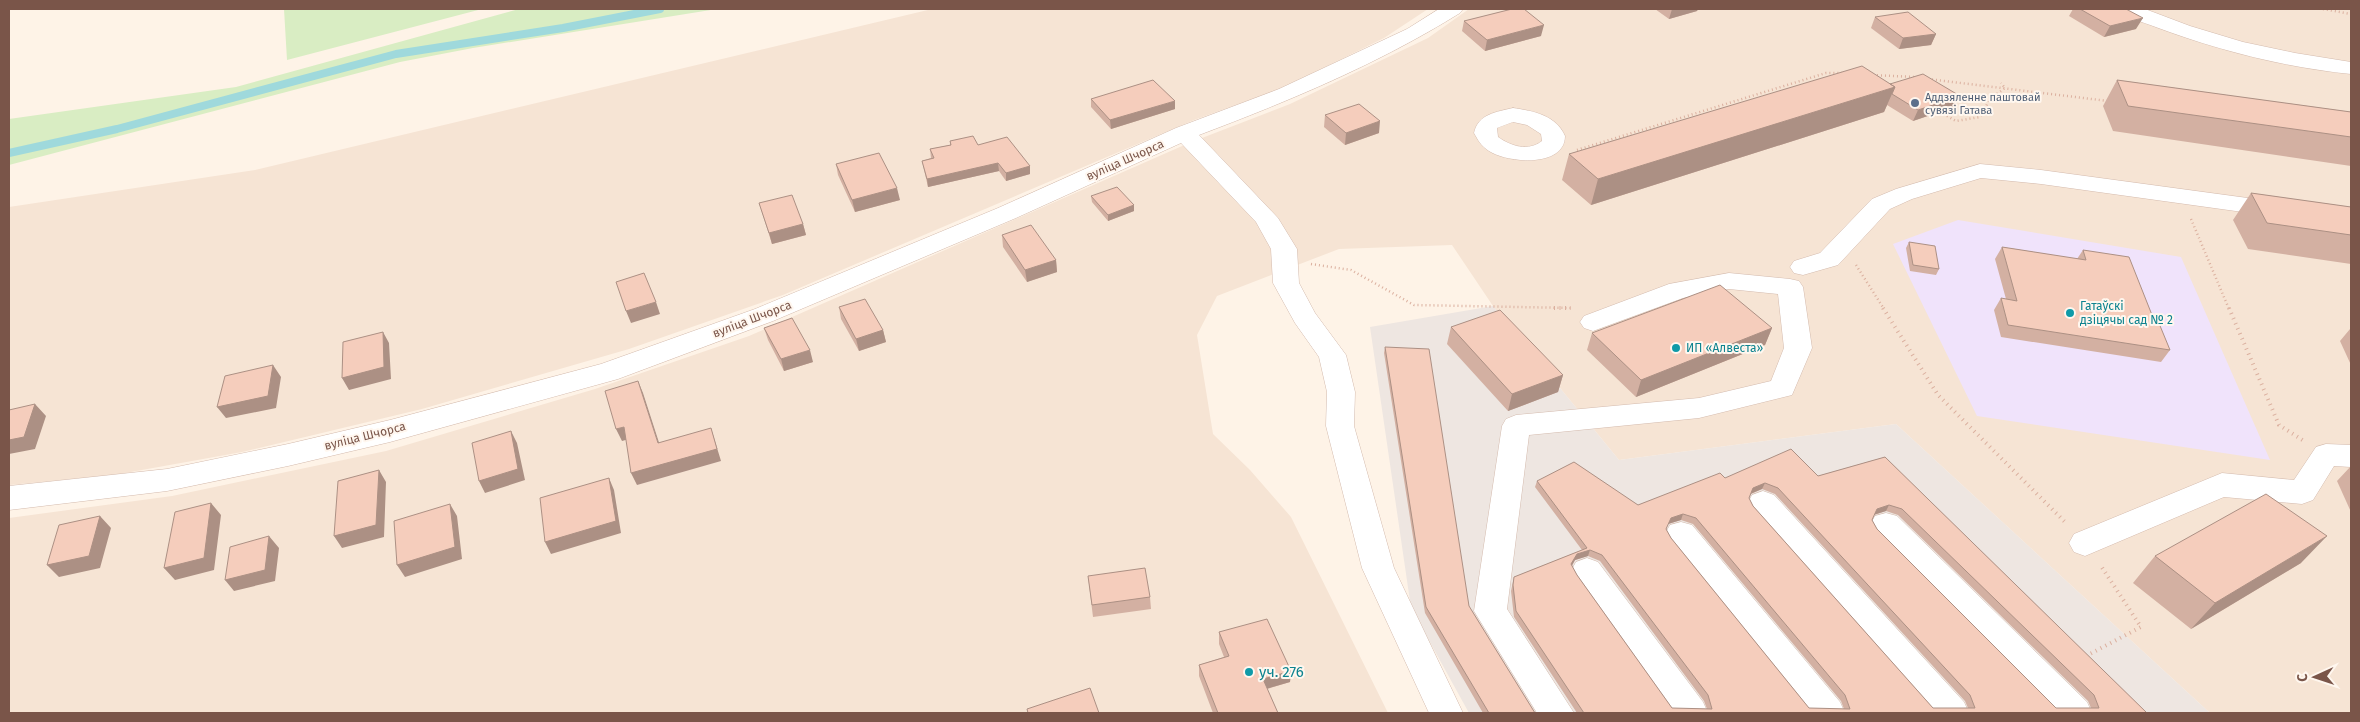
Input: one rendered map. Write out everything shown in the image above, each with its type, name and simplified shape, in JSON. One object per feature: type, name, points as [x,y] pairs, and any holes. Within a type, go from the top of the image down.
[{"type":"street","name":"вуліца Шчорса","points":[[9,498],[168,480],[279,457],[390,431],[608,372],[764,315],[1007,213],[1184,133],[1287,94],[1414,33],[1453,9]]},
{"type":"street","points":[[2129,9],[2154,20],[2260,52],[2312,63],[2351,68]]},
{"type":"street","points":[[1184,133],[1266,218],[1284,249],[1286,283],[1304,316],[1332,355],[1341,392],[1340,426],[1378,568],[1446,713]]},
{"type":"street","points":[[1803,267],[1829,259],[1881,204],[1904,194],[1980,171],[2032,176],[2351,220]]},
{"type":"street","points":[[1556,713],[1490,611],[1516,426],[1699,408],[1782,388],[1798,348],[1790,287],[1728,281],[1678,290],[1586,315]]},
{"type":"street","points":[[2085,542],[2222,485],[2302,492],[2338,456]]},
{"type":"street","points":[[1763,503],[1952,713]]},
{"type":"street","points":[[1886,525],[2074,713]]},
{"type":"street","points":[[1680,534],[1828,713]]},
{"type":"street","points":[[1587,571],[1691,713]]},
{"type":"path","points":[[2323,9],[2351,14]]},
{"type":"path","points":[[1571,147],[1575,150],[1826,73],[1845,73]]},
{"type":"path","points":[[1864,74],[1919,78]]},
{"type":"path","points":[[1927,79],[2108,101]]},
{"type":"path","points":[[2002,83],[2005,88]]},
{"type":"path","points":[[1940,112],[1956,121],[1980,117],[1990,99],[2005,88]]},
{"type":"path","points":[[2181,196],[2279,425],[2338,456]]},
{"type":"path","points":[[1842,245],[1938,395],[2085,542],[2141,627],[2082,657]]},
{"type":"path","points":[[1284,259],[1351,270],[1414,305],[1586,315]]},
{"type":"shaded area","points":[[932,9],[1428,9],[1384,38],[1285,87],[1194,120],[783,295],[629,349],[422,409],[242,452],[114,475],[9,485],[9,207],[255,170]]},
{"type":"shaded area","points":[[1469,9],[2351,9],[2351,713],[2210,713],[1896,424],[1619,460],[1493,306],[1452,245],[1339,249],[1217,296],[1197,335],[1213,434],[1250,470],[1291,517],[1388,713],[9,713],[9,518],[172,496],[386,451],[595,389],[749,336],[1189,143],[1290,104],[1428,38]]},
{"type":"shaded area","points":[[1958,220],[2181,257],[2270,460],[1977,416],[1893,244]]},
{"type":"shaded area","points":[[1493,306],[1619,460],[1896,424],[2210,713],[1469,713],[1411,608],[1370,327]]},
{"type":"green space","points":[[284,9],[482,9],[287,60]]},
{"type":"green space","points":[[519,9],[717,9],[473,48],[400,62],[9,165],[9,119],[236,87]]},
{"type":"building","points":[[1512,9],[1524,9],[1544,25],[1487,40],[1464,21]]},
{"type":"building","points":[[2080,9],[2126,9],[2143,18],[2110,26]]},
{"type":"building","points":[[1908,12],[1936,34],[1903,38],[1875,17]]},
{"type":"building","points":[[1862,66],[1895,87],[1598,179],[1569,154]]},
{"type":"building","points":[[1923,74],[1960,96],[1918,110],[1892,94],[1895,87],[1890,84]]},
{"type":"building","points":[[1153,80],[1175,101],[1110,120],[1091,99]]},
{"type":"building","points":[[2117,80],[2351,112],[2351,137],[2128,106]]},
{"type":"building","points":[[1359,104],[1380,121],[1346,133],[1325,115]]},
{"type":"building","points":[[973,136],[978,145],[1007,137],[1030,166],[1006,173],[998,163],[927,179],[922,161],[934,158],[930,149],[951,145],[950,141]]},
{"type":"building","points":[[879,153],[897,188],[852,200],[836,164]]},
{"type":"building","points":[[1117,187],[1134,205],[1108,215],[1091,196]]},
{"type":"building","points":[[2251,193],[2351,207],[2351,235],[2267,223]]},
{"type":"building","points":[[792,195],[803,224],[769,233],[759,203]]},
{"type":"building","points":[[1031,225],[1056,260],[1025,270],[1002,235]]},
{"type":"building","points":[[1909,242],[1935,246],[1939,269],[1913,265]]},
{"type":"building","points":[[2002,247],[2086,260],[2083,250],[2129,257],[2152,315],[2156,316],[2170,350],[2008,325],[2001,298],[2017,301]]},
{"type":"building","points":[[644,273],[656,302],[626,311],[616,282]]},
{"type":"building","name":"ИП «Алвеста»","points":[[1720,285],[1772,328],[1641,380],[1592,333]]},
{"type":"building","points":[[865,299],[883,330],[856,339],[839,307]]},
{"type":"building","points":[[1500,310],[1563,375],[1512,394],[1451,327]]},
{"type":"building","points":[[792,318],[810,350],[781,359],[764,328]]},
{"type":"building","points":[[383,332],[384,367],[342,378],[343,342]]},
{"type":"building","points":[[1385,347],[1429,349],[1469,606],[1535,713],[1489,713],[1426,607]]},
{"type":"building","points":[[273,365],[268,396],[217,407],[225,376]]},
{"type":"building","points":[[638,381],[658,443],[711,428],[717,449],[631,473],[624,427],[616,429],[605,391]]},
{"type":"building","points":[[35,404],[24,437],[9,440],[9,410]]},
{"type":"building","points":[[511,431],[518,469],[479,481],[472,443]]},
{"type":"building","points":[[1791,449],[1818,476],[1885,457],[2147,713],[1584,713],[1516,611],[1514,577],[1587,548],[1537,481],[1574,462],[1638,505],[1720,473],[1725,478]],"holes":[[[1765,483],[1778,488],[1970,695],[1975,708],[1933,708],[1753,506],[1749,498],[1753,488]],[[1889,505],[1902,509],[2094,695],[2099,708],[2056,708],[1877,529],[1872,520],[1877,509]],[[1683,514],[1696,518],[1845,695],[1850,709],[1809,708],[1671,538],[1666,529],[1671,518]],[[1590,550],[1602,555],[1708,695],[1712,709],[1672,708],[1577,575],[1571,564],[1577,554]]]},
{"type":"building","points":[[379,470],[376,525],[334,536],[338,481]]},
{"type":"building","points":[[609,478],[616,521],[545,542],[540,498]]},
{"type":"building","points":[[2266,494],[2327,536],[2215,603],[2155,556]]},
{"type":"building","points":[[211,503],[204,558],[164,568],[175,512]]},
{"type":"building","points":[[450,504],[455,547],[397,565],[394,521]]},
{"type":"building","points":[[100,516],[89,556],[47,565],[59,525]]},
{"type":"building","points":[[269,536],[265,570],[225,580],[230,547]]},
{"type":"building","points":[[1145,568],[1150,597],[1092,605],[1088,576]]},
{"type":"building","name":"уч. 276","points":[[1267,619],[1291,671],[1263,679],[1278,713],[1218,713],[1199,665],[1229,656],[1219,632]]},
{"type":"building","points":[[1090,688],[1099,713],[1028,713],[1027,709]]},
{"type":"waterway","points":[[9,153],[117,129],[396,54],[563,28],[660,9]]},
{"type":"place","name":"Аддзяленне паштовай сувязі Гатава","points":[[1915,103]]},
{"type":"place","name":"Гатаўскі дзіцячы сад № 2","points":[[2070,313]]},
{"type":"place","name":"ИП «Алвеста»","points":[[1676,348]]},
{"type":"place","name":"уч. 276","points":[[1249,672]]}]
